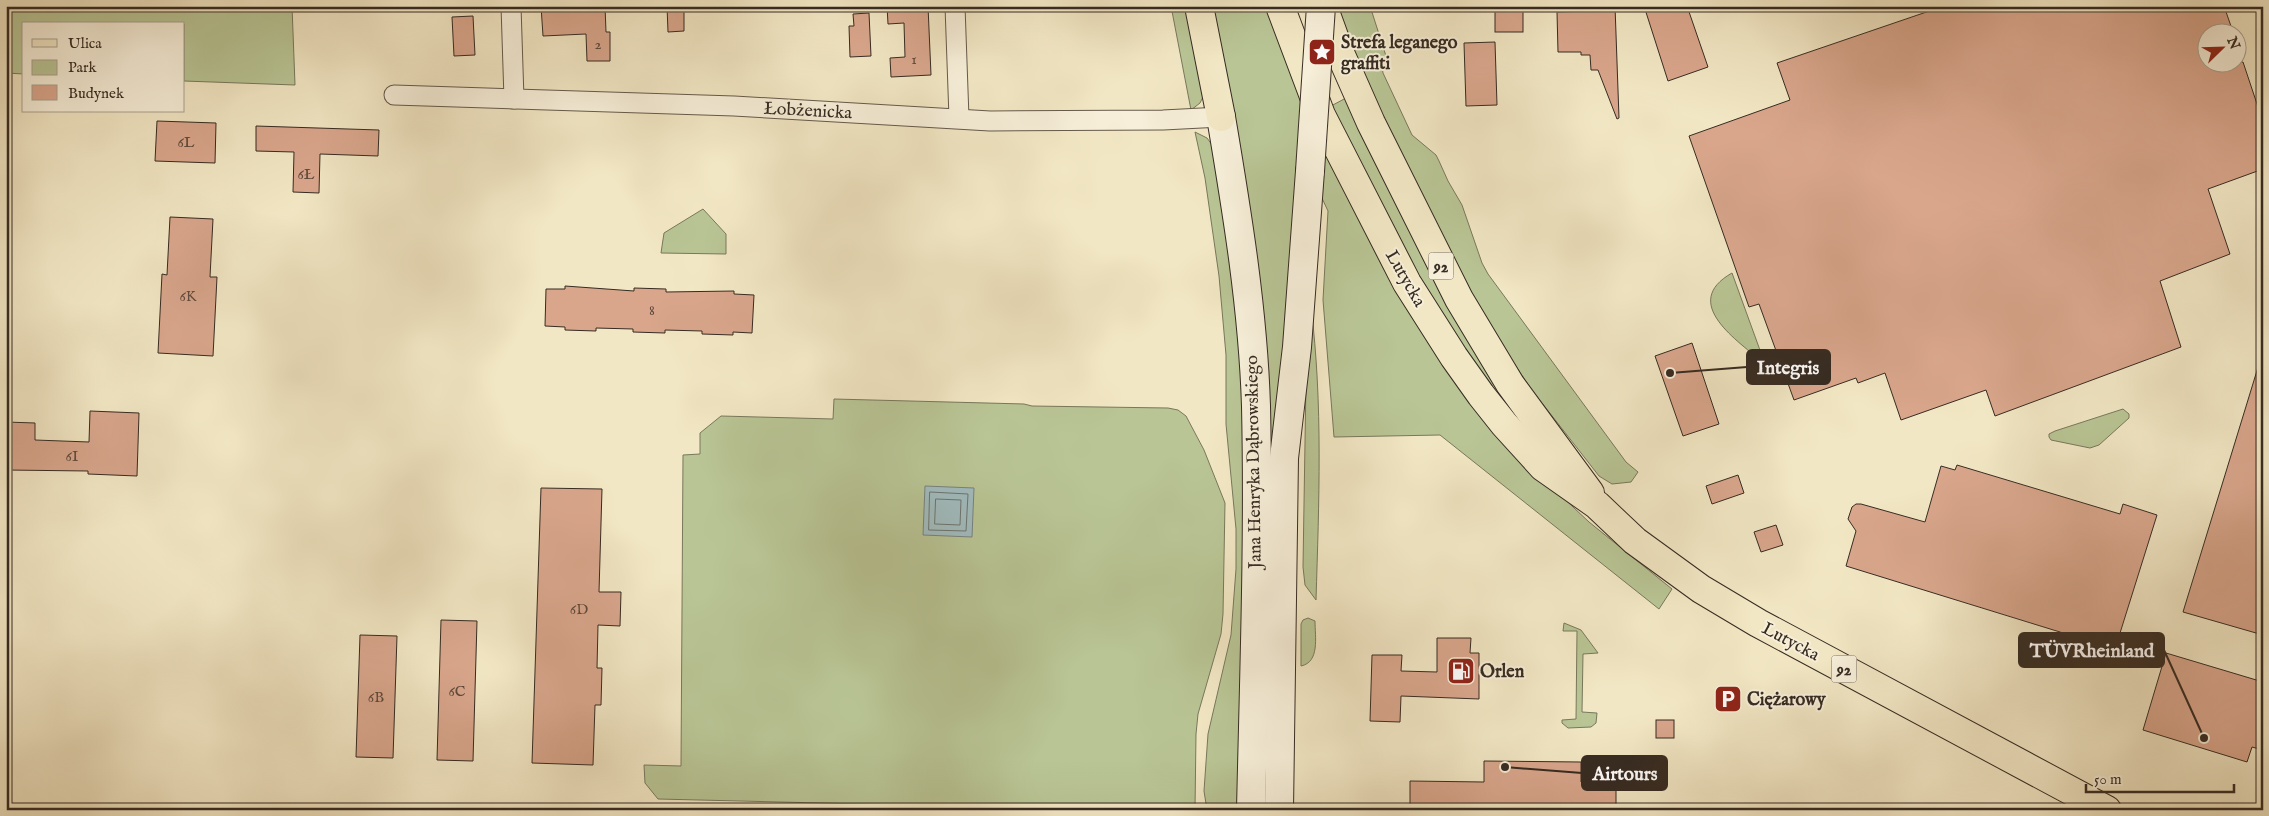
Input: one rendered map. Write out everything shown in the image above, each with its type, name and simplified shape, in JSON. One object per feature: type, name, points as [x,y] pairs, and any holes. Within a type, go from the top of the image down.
[{"type":"main road","points":[[1199,6],[1221,117]]},
{"type":"main road","name":"Lutycka","points":[[1280,6],[1321,115],[1384,240],[1428,317],[1477,389],[1519,441],[1543,467],[1597,505],[1654,557],[1731,608],[2107,810]]},
{"type":"main road","name":"Jana Henryka Dąbrowskiego","points":[[1278,810],[1284,458],[1297,347],[1322,6]]},
{"type":"main road","name":"Lutycka","points":[[1322,6],[1362,105],[1416,217],[1459,299],[1510,384],[1570,464],[1597,505]]},
{"type":"main road","name":"Jana Henryka Dąbrowskiego","points":[[1221,117],[1244,272],[1256,405],[1252,810]]},
{"type":"street","points":[[511,6],[514,99]]},
{"type":"street","points":[[955,6],[959,118]]},
{"type":"street","name":"Łobżenicka","points":[[394,95],[734,106],[990,121],[1154,120],[1221,117]]},
{"type":"green space","points":[[6,6],[292,6],[295,85],[185,81],[185,22],[22,22],[22,74],[6,73]]},
{"type":"green space","points":[[1171,6],[1187,6],[1203,97],[1200,103],[1191,110]]},
{"type":"green space","points":[[1210,6],[1266,6],[1320,141],[1388,277],[1407,309],[1540,476],[1589,522],[1672,589],[1659,609],[1440,435],[1334,437],[1323,300],[1328,211],[1300,151],[1268,810],[1262,810],[1266,525]]},
{"type":"green space","points":[[1336,6],[1370,6],[1386,56],[1382,67],[1383,73],[1412,135],[1436,155],[1462,205],[1482,263],[1488,274],[1626,462],[1638,472],[1631,482],[1612,484],[1599,476],[1531,389],[1477,307],[1368,88]]},
{"type":"green space","points":[[1346,98],[1511,409],[1474,365],[1432,303],[1331,106]]},
{"type":"green space","points":[[1195,132],[1207,138],[1215,149],[1238,320],[1246,453],[1240,810],[1207,810],[1204,791],[1208,734],[1231,635],[1236,569],[1236,529],[1226,424],[1226,355],[1219,276],[1205,178]]},
{"type":"green space","points":[[703,209],[726,234],[726,254],[661,253],[664,233]]},
{"type":"green space","points":[[1732,273],[1765,364],[1729,333],[1712,309],[1711,297],[1717,285]]},
{"type":"green space","points":[[1311,307],[1319,416],[1316,600],[1305,585],[1303,567],[1306,381]]},
{"type":"green space","points":[[834,399],[1024,404],[1032,406],[1168,408],[1178,410],[1186,416],[1204,450],[1225,503],[1223,614],[1221,634],[1198,714],[1195,810],[1108,810],[658,799],[645,783],[644,765],[681,766],[683,455],[700,454],[700,433],[721,416],[833,419]]},
{"type":"green space","points":[[2123,409],[2129,414],[2129,418],[2099,445],[2090,448],[2051,440],[2049,437],[2049,434],[2055,431]]},
{"type":"green space","points":[[1308,618],[1315,621],[1315,648],[1311,660],[1301,666],[1301,624],[1303,620]]},
{"type":"green space","points":[[1564,623],[1581,630],[1598,653],[1583,654],[1582,712],[1597,713],[1596,723],[1591,727],[1568,728],[1562,723],[1562,720],[1576,719],[1577,631],[1563,631]]},
{"type":"water","points":[[925,486],[974,488],[972,537],[923,535]]},
{"type":"building","points":[[541,6],[605,6],[606,32],[610,32],[610,61],[587,61],[586,34],[543,36]]},
{"type":"building","points":[[667,6],[684,6],[684,31],[668,32]]},
{"type":"building","points":[[887,6],[928,6],[931,75],[891,77],[890,58],[905,57],[904,23],[888,24]]},
{"type":"building","points":[[1495,6],[1523,6],[1523,32],[1495,32]]},
{"type":"building","points":[[1592,6],[1615,6],[1619,118],[1617,119],[1598,70],[1591,70],[1590,55],[1581,55],[1581,52],[1558,52],[1557,12],[1593,11]]},
{"type":"building","points":[[1644,6],[1687,6],[1708,67],[1668,81]]},
{"type":"building","points":[[1944,6],[2224,6],[2230,22],[2196,22],[2196,72],[2246,71],[2263,122],[2263,169],[2208,189],[2230,254],[2160,281],[2181,347],[1995,416],[1986,390],[1901,420],[1885,373],[1858,383],[1856,378],[1794,400],[1759,304],[1749,307],[1689,136],[1790,100],[1777,63]]},
{"type":"building","points":[[869,13],[871,56],[850,57],[849,26],[854,26],[853,14]]},
{"type":"building","points":[[473,16],[475,55],[454,56],[452,17]]},
{"type":"building","points":[[1495,42],[1497,105],[1466,106],[1464,43]]},
{"type":"building","points":[[157,121],[216,123],[215,163],[155,161]]},
{"type":"building","points":[[256,126],[379,130],[378,156],[320,154],[319,193],[293,192],[294,152],[256,151]]},
{"type":"building","points":[[170,217],[213,219],[210,277],[217,277],[213,356],[158,353],[162,274],[167,275]]},
{"type":"building","points":[[565,286],[634,291],[634,288],[666,289],[666,292],[734,291],[734,294],[754,295],[752,333],[733,332],[733,335],[702,334],[702,331],[665,330],[665,333],[633,332],[633,329],[596,328],[596,331],[565,330],[565,327],[545,326],[546,289],[565,289]]},
{"type":"building","points":[[1692,343],[1719,424],[1683,436],[1655,356]]},
{"type":"building","points":[[2259,364],[2263,364],[2263,635],[2183,612]]},
{"type":"building","points":[[90,411],[139,413],[137,476],[88,474],[88,471],[6,470],[6,422],[35,423],[35,440],[89,442]]},
{"type":"building","points":[[1957,465],[2120,514],[2123,504],[2157,515],[2115,649],[1846,566],[1856,531],[1848,519],[1852,507],[1856,504],[1861,504],[1925,522],[1941,466],[1955,470]]},
{"type":"building","points":[[1738,475],[1744,493],[1712,504],[1706,486]]},
{"type":"building","points":[[541,488],[602,489],[599,592],[621,592],[620,626],[598,625],[597,668],[602,668],[601,705],[595,705],[593,765],[532,763]]},
{"type":"building","points":[[1776,525],[1783,545],[1761,552],[1754,532]]},
{"type":"building","points":[[441,620],[477,621],[473,761],[437,760]]},
{"type":"building","points":[[360,635],[397,636],[393,758],[356,757]]},
{"type":"building","points":[[1437,638],[1471,638],[1470,653],[1479,653],[1479,699],[1401,696],[1400,722],[1370,721],[1372,655],[1402,655],[1401,671],[1437,672]]},
{"type":"building","points":[[2166,653],[2263,682],[2263,750],[2252,747],[2247,762],[2143,730]]},
{"type":"building","points":[[1656,720],[1674,720],[1674,738],[1656,738]]},
{"type":"building","points":[[1484,761],[1581,762],[1581,782],[1616,783],[1616,810],[1410,810],[1410,781],[1484,782]]},
{"type":"place","name":"Strefa leganego graffiti","points":[[1322,52]]},
{"type":"place","name":"Integris","points":[[1670,373]]},
{"type":"place","name":"Orlen","points":[[1461,671]]},
{"type":"place","name":"Ciężarowy","points":[[1728,699]]},
{"type":"place","name":"TÜVRheinland","points":[[2204,738]]},
{"type":"place","name":"Airtours","points":[[1505,767]]}]
